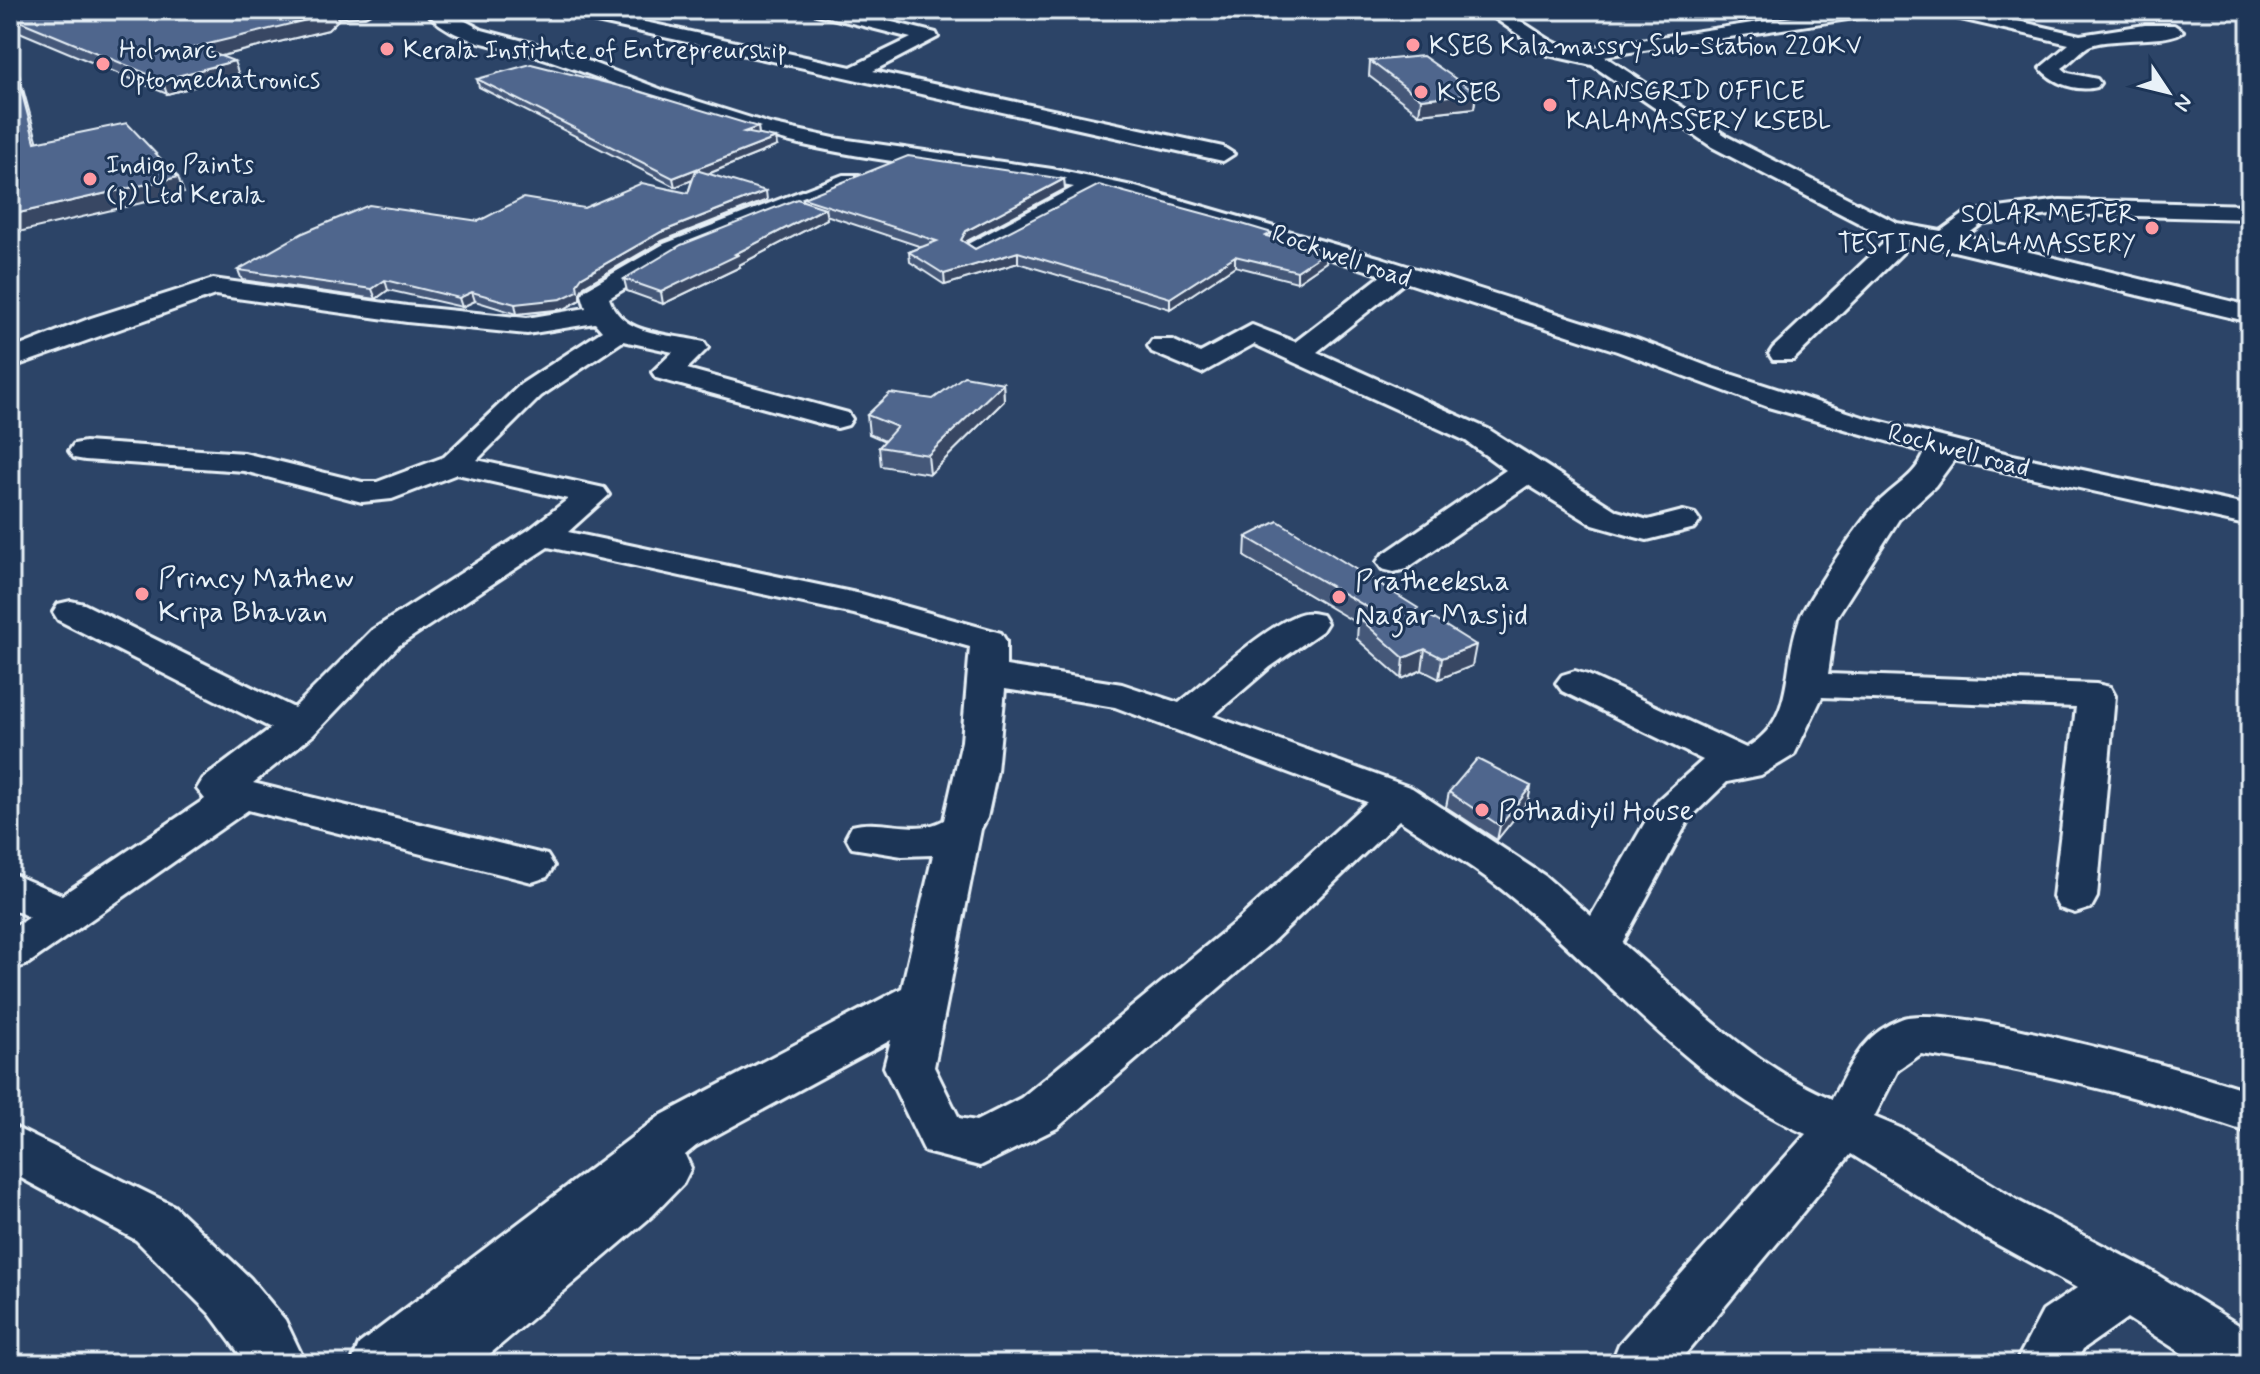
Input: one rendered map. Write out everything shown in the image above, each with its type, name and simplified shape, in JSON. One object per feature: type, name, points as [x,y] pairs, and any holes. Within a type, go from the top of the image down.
[{"type":"street","points":[[204,10],[199,14],[264,16],[365,10]]},
{"type":"street","name":"Rockwell road","points":[[434,10],[447,24],[552,54],[682,106],[821,142],[1097,184],[1240,221],[1627,345],[1690,371],[1795,404],[1942,445],[2250,516]]},
{"type":"street","points":[[822,10],[929,37],[854,73]]},
{"type":"street","points":[[1492,10],[1555,51],[1599,61],[1720,142],[1890,229],[1946,239],[2250,314]]},
{"type":"street","points":[[1573,56],[1874,10]]},
{"type":"street","points":[[1945,10],[2080,41],[2145,31],[2174,31]]},
{"type":"street","points":[[573,11],[1223,154]]},
{"type":"street","points":[[2080,41],[2078,47],[2050,68],[2062,78],[2090,83]]},
{"type":"street","points":[[609,323],[595,295],[673,249],[909,155]]},
{"type":"street","points":[[977,249],[1097,184]]},
{"type":"street","points":[[1946,239],[1976,217],[2060,207],[2250,212]]},
{"type":"street","points":[[1783,354],[1898,243],[1890,229]]},
{"type":"street","points":[[1298,353],[1399,274]]},
{"type":"street","points":[[10,360],[101,324],[139,314],[213,287],[407,314],[527,326],[609,323],[694,348],[666,372],[837,419]]},
{"type":"street","points":[[85,451],[244,462],[362,492],[381,492],[455,464],[531,390],[609,323]]},
{"type":"street","points":[[1162,346],[1202,364],[1252,333],[1477,435],[1526,470],[1605,518],[1647,530],[1683,521]]},
{"type":"street","points":[[1598,945],[1673,810],[1715,770],[1747,765],[1780,746],[1796,717],[1807,685],[1818,618],[1886,513],[1924,479],[1939,458],[1942,445]]},
{"type":"street","points":[[455,464],[593,495],[542,536],[385,638],[299,726],[218,789],[532,866]]},
{"type":"street","points":[[1394,562],[1499,493],[1526,470]]},
{"type":"street","points":[[542,536],[933,624],[988,641],[989,675],[972,807],[960,830],[909,1067]]},
{"type":"street","points":[[71,612],[299,726]]},
{"type":"street","points":[[1186,718],[1257,659],[1309,623]]},
{"type":"street","points":[[989,675],[1122,696],[1397,798],[1529,887],[1731,1062],[1792,1105],[1887,1146],[2001,1219],[2126,1286],[2250,1364]]},
{"type":"street","points":[[1575,683],[1747,765]]},
{"type":"street","points":[[1807,685],[2096,696],[2075,897]]},
{"type":"street","points":[[10,953],[243,794]]},
{"type":"street","points":[[434,1364],[633,1199],[732,1102],[880,1044],[909,1067],[943,1137],[980,1144],[1039,1113],[1255,931],[1397,798]]},
{"type":"street","points":[[867,837],[939,840],[960,830]]},
{"type":"street","points":[[10,889],[65,916]]},
{"type":"street","points":[[380,1364],[678,1131],[924,999]]},
{"type":"street","points":[[1640,1364],[1844,1126],[1880,1056],[1914,1034],[1985,1043],[2186,1091],[2250,1112]]},
{"type":"street","points":[[10,1147],[155,1223],[230,1296],[265,1339],[277,1364]]},
{"type":"street","points":[[2044,1364],[2063,1330],[2126,1286]]},
{"type":"building","points":[[10,10],[330,10],[323,16],[196,47],[234,61],[162,80],[10,17]]},
{"type":"building","name":"Indigo Paints (p) Ltd Kerala","points":[[10,49],[35,142],[127,123],[178,177],[10,215]]},
{"type":"building","points":[[1423,56],[1476,93],[1421,99],[1370,61]]},
{"type":"building","points":[[531,64],[635,90],[758,127],[744,132],[776,138],[673,178],[477,79]]},
{"type":"building","points":[[908,156],[1064,179],[966,231],[961,240],[975,249],[1099,185],[1272,233],[1266,236],[1327,251],[1297,271],[1235,256],[1170,298],[1018,252],[944,274],[909,252],[937,241],[803,198]]},
{"type":"building","points":[[696,170],[766,191],[661,232],[582,277],[577,284],[578,291],[561,299],[515,304],[472,292],[459,298],[385,280],[372,289],[238,270],[303,233],[369,205],[479,221],[523,198],[584,208],[642,183],[688,193]]},
{"type":"building","points":[[797,199],[825,208],[661,292],[624,279],[681,245]]},
{"type":"building","points":[[964,376],[1003,383],[928,455],[879,447],[897,427],[867,415],[890,393],[933,399]]},
{"type":"building","points":[[1278,521],[1418,608],[1413,616],[1428,615],[1476,645],[1442,658],[1425,649],[1404,658],[1359,618],[1384,617],[1246,537]]},
{"type":"building","points":[[1477,759],[1531,786],[1500,826],[1449,792]]},
{"type":"place","name":"KSEB Kalamassry Sub-Station 220KV","points":[[1413,45]]},
{"type":"place","name":"Kerala Institute of Entrepreurship","points":[[387,49]]},
{"type":"place","name":"Holmarc Optomechatronics","points":[[103,64]]},
{"type":"place","name":"KSEB","points":[[1421,92]]},
{"type":"place","name":"TRANSGRID OFFICE KALAMASSERY KSEBL","points":[[1550,105]]},
{"type":"place","name":"Indigo Paints (p) Ltd Kerala","points":[[90,179]]},
{"type":"place","name":"SOLAR METER TESTING, KALAMASSERY","points":[[2152,228]]},
{"type":"place","name":"Princy Mathew Kripa Bhavan","points":[[142,594]]},
{"type":"place","name":"Pratheeksha Nagar Masjid","points":[[1339,597]]},
{"type":"place","name":"Pothadiyil House","points":[[1482,810]]}]
